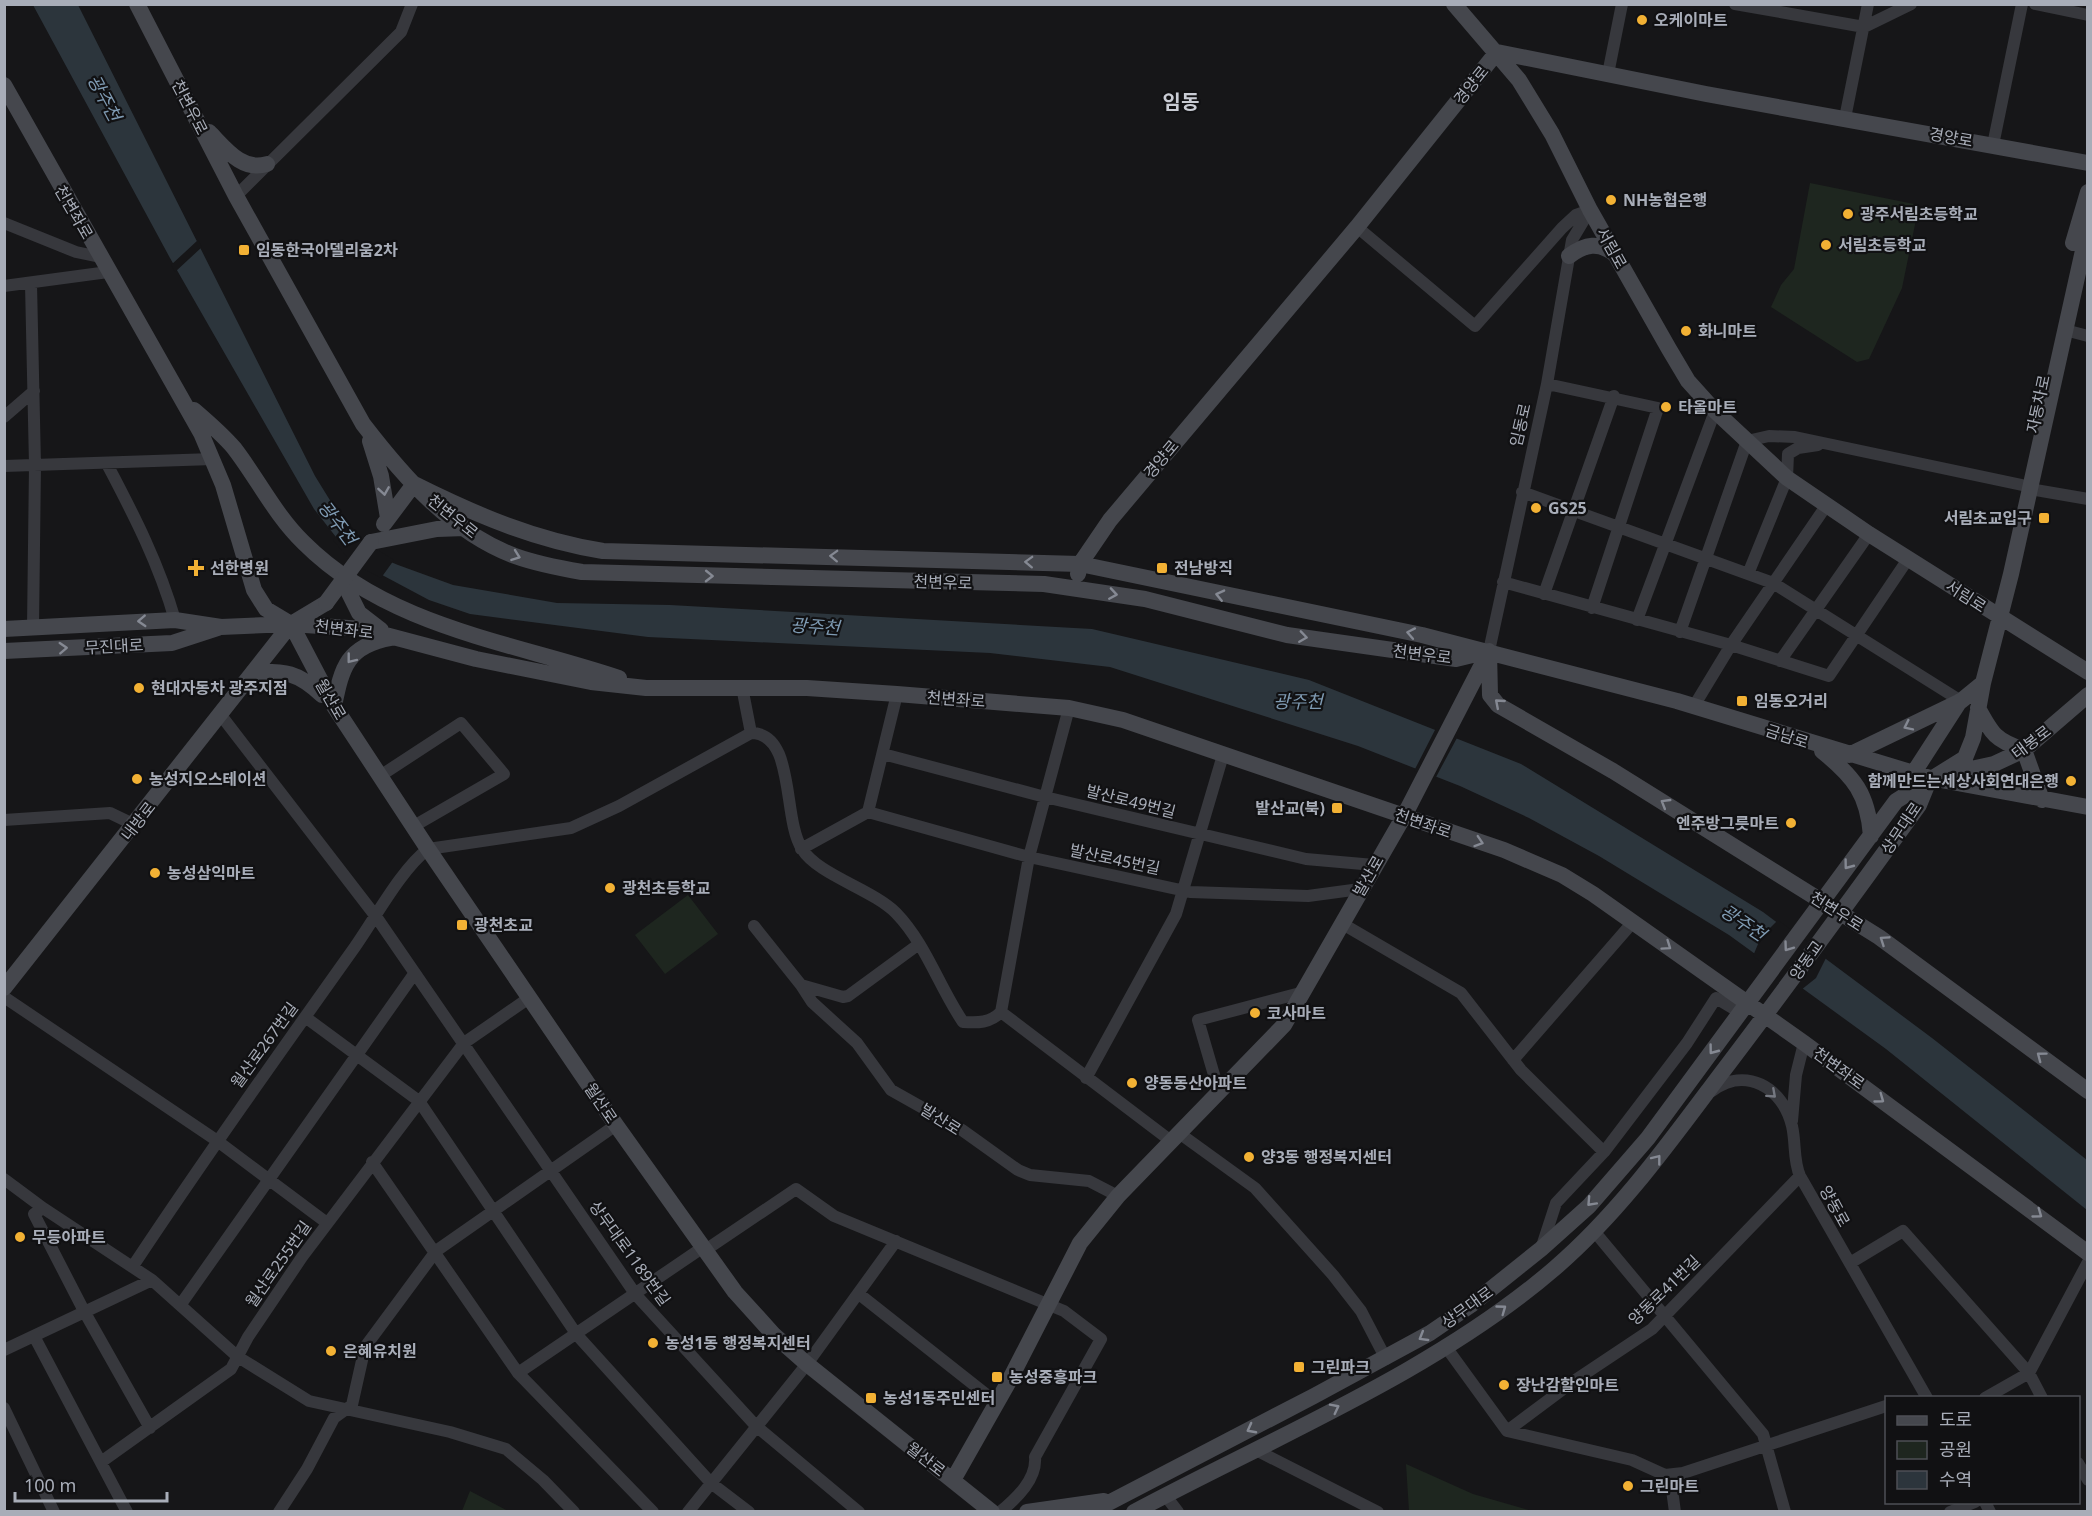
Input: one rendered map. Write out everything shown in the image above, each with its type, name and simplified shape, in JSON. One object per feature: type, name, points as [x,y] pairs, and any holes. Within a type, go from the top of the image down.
[{"type":"street","name":"천변우로","points":[[137,4],[236,196],[363,424],[414,484],[465,528],[514,556],[582,572],[1044,584],[1145,598],[1299,636],[1456,659],[1489,651]]},
{"type":"street","points":[[236,196],[401,32],[412,4]]},
{"type":"street","name":"서림로","points":[[1454,4],[1519,80],[1552,134],[1590,210],[1688,381],[1715,411],[1787,478],[1826,506],[2088,672]]},
{"type":"street","points":[[1608,74],[1622,4]]},
{"type":"street","points":[[1735,4],[1864,27],[1911,4]]},
{"type":"street","points":[[1845,118],[1868,4]]},
{"type":"street","points":[[1992,145],[2022,4]]},
{"type":"street","points":[[2035,4],[2088,15]]},
{"type":"street","name":"경양로","points":[[1075,588],[1080,564],[1110,520],[1357,227],[1497,52],[2088,162]]},
{"type":"street","name":"천변좌로","points":[[4,85],[182,399],[213,459],[254,590],[266,609],[291,624],[337,626],[552,676],[646,687],[742,687],[897,694],[1069,708],[1123,720],[1404,816],[1537,863],[1593,894],[1748,1003],[1769,1012],[1804,1043],[2088,1253]]},
{"type":"street","points":[[197,121],[241,162],[253,166],[267,164]]},
{"type":"street","name":"자동차로","points":[[1930,778],[1952,768],[1965,758],[1973,738],[1983,683],[2000,618],[2080,211],[2088,192]]},
{"type":"street","points":[[1357,227],[1475,326],[1562,228],[1576,215],[1590,210]]},
{"type":"street","name":"임동로","points":[[1489,651],[1546,384],[1574,234],[1590,210]]},
{"type":"street","points":[[4,223],[76,252],[100,257]]},
{"type":"street","name":"자동차로","points":[[2026,487],[2088,228]]},
{"type":"street","points":[[1569,256],[1579,248],[1590,245],[1604,247],[1616,255]]},
{"type":"street","points":[[4,286],[108,272]]},
{"type":"street","points":[[31,284],[35,465],[33,627]]},
{"type":"street","points":[[2065,330],[2088,336]]},
{"type":"street","points":[[1546,384],[1614,396],[1658,408],[1592,608]]},
{"type":"street","points":[[4,417],[34,392]]},
{"type":"street","points":[[1544,594],[1614,396]]},
{"type":"street","name":"천변좌로","points":[[182,399],[232,446],[283,521],[302,542],[322,561],[375,595],[486,642],[586,667],[646,687]]},
{"type":"street","points":[[1637,620],[1715,411]]},
{"type":"street","points":[[363,424],[377,460],[388,518]]},
{"type":"street","points":[[1680,632],[1747,441],[1781,436],[2088,499]]},
{"type":"street","points":[[1748,574],[1787,478],[1785,460],[1791,451],[1827,444]]},
{"type":"street","points":[[4,466],[213,459]]},
{"type":"street","points":[[107,464],[147,539],[164,582],[175,620]]},
{"type":"street","name":"천변우로","points":[[414,484],[462,508],[539,538],[603,551],[1080,564],[1489,651]]},
{"type":"street","points":[[395,638],[368,622],[351,601],[343,581],[414,484]]},
{"type":"street","points":[[1522,492],[1773,583],[1961,701]]},
{"type":"street","points":[[1694,706],[1731,645],[1826,506]]},
{"type":"street","points":[[371,542],[437,529],[465,528]]},
{"type":"street","points":[[1780,661],[1869,534]]},
{"type":"street","points":[[1503,582],[1731,645],[1829,676],[1855,634],[1908,559]]},
{"type":"street","name":"무진대로","points":[[4,629],[175,620],[221,627],[291,624],[326,603],[343,581]]},
{"type":"street","name":"내방로","points":[[4,988],[135,825],[291,624]]},
{"type":"street","name":"월산로","points":[[291,624],[334,706],[428,849],[703,1249],[768,1329],[807,1365],[953,1480],[984,1508]]},
{"type":"street","name":"무진대로","points":[[4,651],[172,643],[221,627]]},
{"type":"street","points":[[253,672],[278,671],[295,674],[310,683],[334,706],[345,664],[353,653],[379,640],[395,638]]},
{"type":"street","name":"천변우로","points":[[1489,651],[1490,695],[1498,705],[1613,771],[1821,900],[1938,978],[2088,1091]]},
{"type":"street","name":"발산로","points":[[953,1480],[1049,1306],[1080,1243],[1118,1196],[1284,1025],[1360,889],[1404,816],[1489,651]]},
{"type":"street","name":"금남로","points":[[1489,651],[1694,706],[1913,774],[2088,807]]},
{"type":"street","points":[[1849,755],[1961,701],[1983,683]]},
{"type":"street","points":[[742,687],[752,733]]},
{"type":"street","points":[[801,849],[868,812],[897,694]]},
{"type":"street","name":"태봉로","points":[[1930,778],[1994,764],[2024,750],[2088,695]]},
{"type":"street","points":[[1896,801],[1961,701]]},
{"type":"street","points":[[428,849],[571,828],[619,806],[752,733],[762,733],[769,737],[779,751],[790,818],[801,849],[814,861],[894,912],[919,944],[963,1022],[978,1023],[995,1019],[1001,1012],[1029,857],[1069,708]]},
{"type":"street","points":[[1978,708],[1991,733],[1998,740],[2024,750],[2042,800]]},
{"type":"street","name":"상무대로1189번길","points":[[220,714],[376,918],[636,1295],[756,1426],[853,1510]]},
{"type":"street","points":[[380,776],[461,723],[504,774],[414,826]]},
{"type":"street","name":"상무대로","points":[[1814,745],[1854,779],[1868,812],[1871,836]]},
{"type":"street","name":"발산로49번길","points":[[883,754],[1045,797],[1306,859],[1374,865]]},
{"type":"street","points":[[1086,1078],[1176,914],[1223,755]]},
{"type":"street","name":"상무대로","points":[[1091,1512],[1386,1359],[1471,1305],[1541,1249],[1589,1206],[1648,1138],[1896,801],[1930,778]]},
{"type":"street","name":"상무대로","points":[[1840,913],[1919,805],[1930,778]]},
{"type":"street","name":"발산로45번길","points":[[868,812],[1029,857],[1183,891],[1308,896],[1360,889]]},
{"type":"street","points":[[4,820],[110,813],[135,825]]},
{"type":"street","name":"월산로267번길","points":[[133,1266],[216,1140],[376,918],[415,858],[428,849]]},
{"type":"street","name":"양동교","points":[[1769,1012],[1840,913]]},
{"type":"street","points":[[1513,1060],[1633,922]]},
{"type":"street","points":[[1341,923],[1461,993],[1513,1060],[1604,1152]]},
{"type":"street","name":"발산로","points":[[754,926],[812,1002],[857,1043],[891,1090],[952,1124],[1018,1170],[1030,1175],[1089,1181],[1118,1196]]},
{"type":"street","points":[[801,985],[833,995],[848,996],[919,944]]},
{"type":"street","points":[[181,1304],[414,974]]},
{"type":"street","points":[[1219,1092],[1198,1020],[1304,992]]},
{"type":"street","points":[[4,997],[216,1140],[327,1223]]},
{"type":"street","name":"월산로255번길","points":[[101,1462],[231,1369],[248,1337],[327,1223],[464,1043],[529,998]]},
{"type":"street","points":[[1541,1249],[1556,1203],[1604,1152],[1687,1043],[1716,998],[1748,1003]]},
{"type":"street","points":[[1001,1012],[1086,1078],[1255,1188],[1333,1275],[1361,1311],[1386,1359]]},
{"type":"street","name":"상무대로","points":[[1134,1512],[1401,1374],[1500,1311],[1555,1268],[1594,1231],[1650,1168],[1769,1012]]},
{"type":"street","points":[[305,1017],[419,1101],[577,1335],[711,1483],[749,1512]]},
{"type":"street","points":[[1792,1126],[1796,1075],[1804,1043]]},
{"type":"street","name":"양동로","points":[[1703,1098],[1729,1080],[1754,1081],[1777,1096],[1792,1126],[1800,1176],[1925,1395]]},
{"type":"street","points":[[279,1512],[308,1469],[334,1418],[352,1405],[364,1347],[436,1251],[550,1169],[616,1125]]},
{"type":"street","points":[[372,1162],[436,1251],[518,1373],[653,1512]]},
{"type":"street","name":"양동로41번길","points":[[1507,1431],[1640,1338],[1665,1317],[1800,1176]]},
{"type":"street","points":[[4,1179],[43,1208],[152,1280],[238,1357],[309,1401],[450,1432],[506,1449],[543,1480],[574,1512]]},
{"type":"street","points":[[518,1373],[703,1249],[796,1190],[834,1216],[1064,1311],[1101,1339],[1035,1456],[1036,1467],[1018,1497],[1000,1512]]},
{"type":"street","points":[[43,1208],[34,1214],[84,1311],[150,1428]]},
{"type":"street","points":[[1594,1231],[1763,1434],[1785,1512]]},
{"type":"street","points":[[1850,1263],[1903,1231],[2029,1373],[2041,1396]]},
{"type":"street","points":[[688,1512],[807,1365],[896,1242]]},
{"type":"street","points":[[1989,1396],[2029,1373],[2088,1262]]},
{"type":"street","points":[[4,1350],[152,1280]]},
{"type":"street","points":[[859,1294],[997,1403]]},
{"type":"street","points":[[34,1336],[128,1512]]},
{"type":"street","points":[[1446,1347],[1507,1431],[1632,1460],[1677,1474],[1767,1447],[1885,1407]]},
{"type":"street","points":[[4,1408],[54,1512]]},
{"type":"street","points":[[1254,1449],[1361,1508],[1378,1512]]},
{"type":"street","points":[[2080,1465],[2088,1480]]},
{"type":"street","points":[[1674,1512],[1677,1474]]},
{"type":"street","points":[[1165,1495],[1178,1512]]},
{"type":"street","points":[[1027,1512],[1120,1498]]},
{"type":"street","points":[[1950,1512],[1972,1504]]},
{"type":"green space","points":[[1810,183],[1919,205],[1902,288],[1869,359],[1857,362],[1771,307],[1781,285],[1794,269]]},
{"type":"green space","points":[[688,895],[718,934],[665,974],[635,935]]},
{"type":"green space","points":[[1406,1464],[1473,1494],[1532,1511],[1409,1511]]},
{"type":"green space","points":[[470,1491],[508,1511],[462,1511]]},
{"type":"water","name":"광주천","points":[[33,5],[78,5],[315,476],[344,523],[361,543],[379,557],[453,585],[557,603],[670,605],[1092,629],[1309,680],[1521,764],[1763,912],[1932,1038],[2087,1160],[2087,1210],[1886,1049],[1729,935],[1599,856],[1529,818],[1460,786],[1358,746],[1110,667],[990,653],[648,637],[470,614],[429,600],[354,560],[314,509],[170,258]]},
{"type":"pier","points":[[198,240],[202,247],[175,272],[171,265]]},
{"type":"pier","points":[[347,521],[363,541],[394,560],[381,578],[352,563],[333,540]]},
{"type":"pier","points":[[1436,728],[1458,736],[1435,779],[1414,771]]},
{"type":"pier","points":[[1778,920],[1827,956],[1816,978],[1801,990],[1753,956],[1761,937]]},
{"type":"place","name":"오케이마트","points":[[1642,20]]},
{"type":"place","name":"NH농협은행","points":[[1611,200]]},
{"type":"place","name":"광주서림초등학교","points":[[1848,214]]},
{"type":"place","name":"서림초등학교","points":[[1826,245]]},
{"type":"place","name":"임동한국아델리움2차","points":[[244,250]]},
{"type":"place","name":"화니마트","points":[[1686,331]]},
{"type":"place","name":"타올마트","points":[[1666,407]]},
{"type":"place","name":"GS25","points":[[1536,508]]},
{"type":"place","name":"서림초교입구","points":[[2044,518]]},
{"type":"place","name":"선한병원","points":[[196,568]]},
{"type":"place","name":"전남방직","points":[[1162,568]]},
{"type":"place","name":"현대자동차 광주지점","points":[[139,688]]},
{"type":"place","name":"임동오거리","points":[[1742,701]]},
{"type":"place","name":"농성지오스테이션","points":[[137,779]]},
{"type":"place","name":"함께만드는세상사회연대은행","points":[[2071,781]]},
{"type":"place","name":"발산교(북)","points":[[1337,808]]},
{"type":"place","name":"엔주방그릇마트","points":[[1791,823]]},
{"type":"place","name":"농성삼익마트","points":[[155,873]]},
{"type":"place","name":"광천초등학교","points":[[610,888]]},
{"type":"place","name":"광천초교","points":[[462,925]]},
{"type":"place","name":"코사마트","points":[[1255,1013]]},
{"type":"place","name":"양동동산아파트","points":[[1132,1083]]},
{"type":"place","name":"양3동 행정복지센터","points":[[1249,1157]]},
{"type":"place","name":"무등아파트","points":[[20,1237]]},
{"type":"place","name":"농성1동 행정복지센터","points":[[653,1343]]},
{"type":"place","name":"은혜유치원","points":[[331,1351]]},
{"type":"place","name":"그린파크","points":[[1299,1367]]},
{"type":"place","name":"농성중흥파크","points":[[997,1377]]},
{"type":"place","name":"장난감할인마트","points":[[1504,1385]]},
{"type":"place","name":"농성1동주민센터","points":[[871,1398]]},
{"type":"place","name":"그린마트","points":[[1628,1486]]},
{"type":"district","name":"임동","points":[[1181,102]]}]
